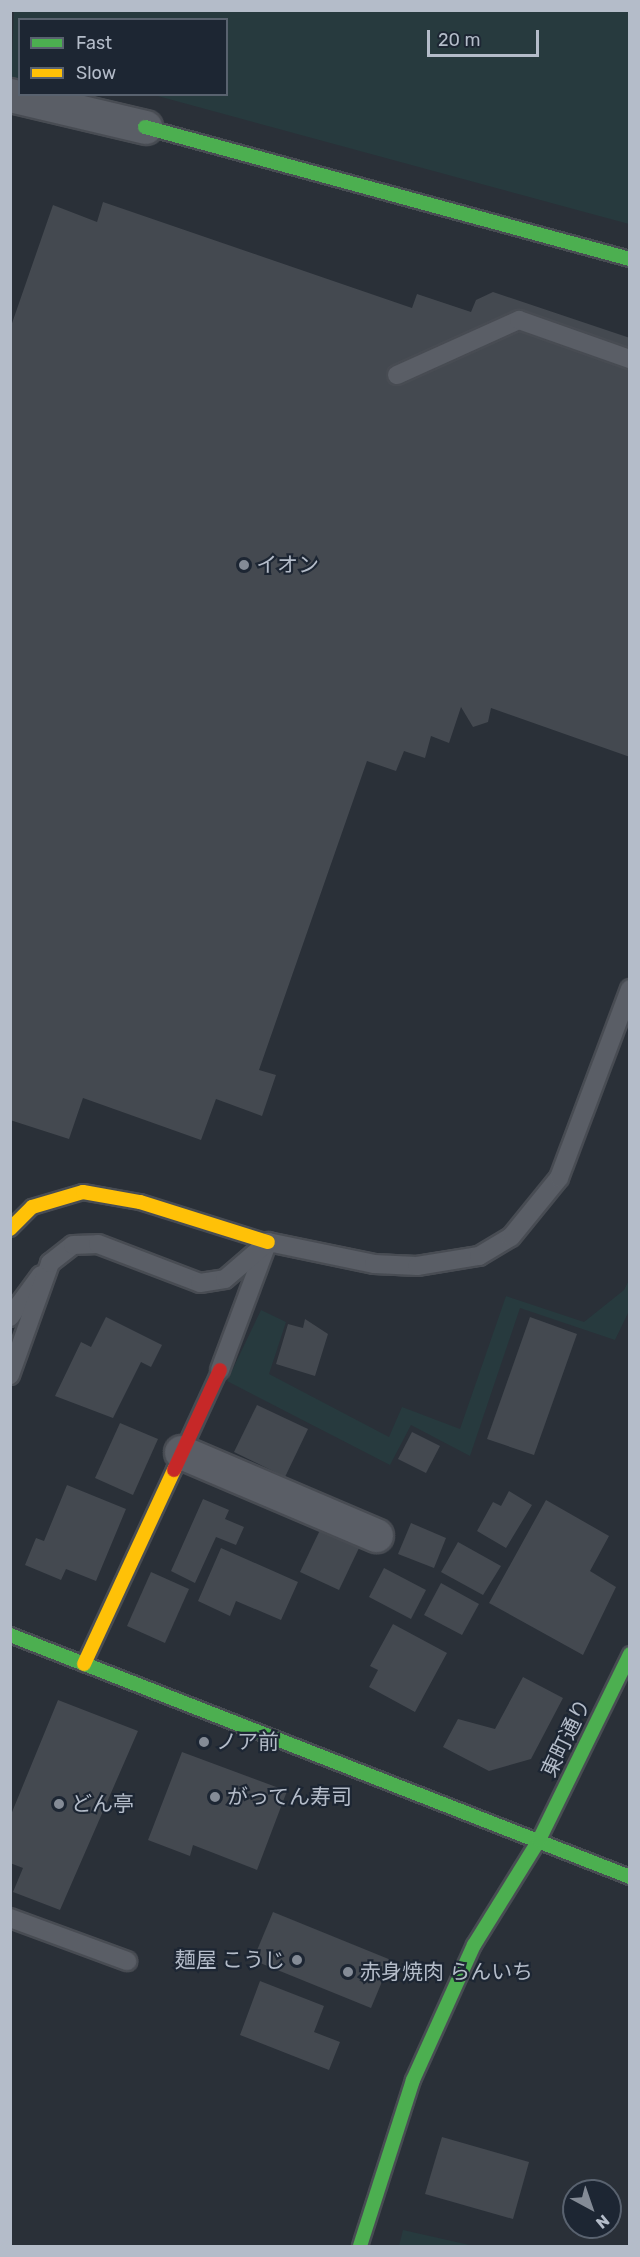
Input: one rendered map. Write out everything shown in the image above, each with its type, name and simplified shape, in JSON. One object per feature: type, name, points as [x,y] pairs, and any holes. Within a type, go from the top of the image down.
[{"type":"street","points":[[18,96],[145,127],[630,259]]},
{"type":"street","points":[[10,1229],[32,1207],[83,1192],[140,1202],[268,1242]]},
{"type":"street","points":[[84,1664],[220,1370]]},
{"type":"street","points":[[181,1452],[375,1535]]},
{"type":"street","points":[[10,1635],[630,1877]]},
{"type":"street","name":"東町通り","points":[[360,2247],[413,2080],[487,1916],[539,1840],[630,1654]]},
{"type":"lane","points":[[397,375],[519,320],[630,359]]},
{"type":"lane","points":[[268,1242],[374,1264],[417,1266],[479,1256],[511,1237],[558,1178],[630,989]]},
{"type":"lane","points":[[10,1317],[50,1263],[73,1245],[98,1244],[200,1283],[225,1279],[268,1242]]},
{"type":"lane","points":[[220,1370],[268,1242]]},
{"type":"lane","points":[[10,1375],[50,1263]]},
{"type":"lane","points":[[10,1918],[127,1960]]},
{"type":"green space","points":[[14,10],[629,11],[629,224],[158,96],[228,96],[228,18],[18,18],[18,83],[11,83]]},
{"type":"green space","points":[[629,1280],[629,1311],[615,1340],[520,1308],[470,1456],[411,1425],[390,1465],[227,1381],[261,1310],[286,1322],[269,1374],[389,1437],[402,1407],[460,1429],[506,1296],[584,1322],[624,1290]]},
{"type":"green space","points":[[403,2230],[474,2246],[399,2246]]},
{"type":"building","points":[[103,202],[412,308],[417,294],[471,312],[476,300],[493,292],[630,338],[630,757],[491,708],[488,722],[473,727],[461,707],[449,743],[431,736],[425,758],[404,751],[396,771],[367,761],[259,1070],[276,1075],[262,1116],[216,1099],[201,1140],[83,1098],[69,1139],[10,1120],[10,329],[53,205],[97,222]]},
{"type":"building","points":[[106,1317],[162,1345],[151,1367],[141,1362],[113,1418],[55,1396],[81,1342],[91,1347]]},
{"type":"building","points":[[530,1317],[577,1334],[534,1455],[487,1439]]},
{"type":"building","points":[[305,1319],[328,1334],[315,1376],[276,1364],[288,1324],[303,1328]]},
{"type":"building","points":[[257,1405],[308,1429],[285,1477],[234,1452]]},
{"type":"building","points":[[120,1423],[158,1439],[133,1495],[95,1478]]},
{"type":"building","points":[[412,1432],[440,1446],[426,1473],[398,1459]]},
{"type":"building","points":[[67,1485],[126,1509],[96,1581],[66,1569],[61,1580],[25,1565],[36,1538],[44,1541]]},
{"type":"building","points":[[509,1491],[532,1505],[506,1548],[477,1531],[493,1502],[501,1506]]},
{"type":"building","points":[[203,1499],[229,1510],[225,1519],[244,1527],[236,1545],[216,1537],[195,1583],[171,1571]]},
{"type":"building","points":[[546,1500],[609,1536],[590,1571],[616,1587],[583,1655],[489,1603]]},
{"type":"building","points":[[411,1523],[446,1538],[434,1568],[398,1554]]},
{"type":"building","points":[[320,1530],[359,1548],[339,1590],[300,1572]]},
{"type":"building","points":[[458,1542],[501,1566],[483,1595],[441,1572]]},
{"type":"building","points":[[221,1548],[298,1582],[281,1620],[236,1601],[230,1616],[198,1601]]},
{"type":"building","points":[[384,1568],[426,1590],[411,1619],[369,1597]]},
{"type":"building","points":[[151,1572],[189,1589],[165,1643],[127,1626]]},
{"type":"building","points":[[441,1583],[479,1604],[462,1635],[424,1615]]},
{"type":"building","points":[[393,1624],[447,1653],[415,1712],[369,1687],[378,1670],[370,1666]]},
{"type":"building","points":[[523,1677],[563,1698],[531,1759],[489,1771],[443,1747],[458,1719],[495,1729]]},
{"type":"building","points":[[58,1700],[138,1731],[60,1910],[13,1892],[23,1868],[10,1863],[10,1817]]},
{"type":"building","points":[[182,1752],[287,1791],[257,1870],[193,1845],[190,1856],[148,1840]]},
{"type":"building","points":[[273,1912],[391,1960],[371,2008],[253,1960]]},
{"type":"building","points":[[260,1981],[324,2006],[314,2032],[340,2042],[329,2070],[240,2035]]},
{"type":"building","points":[[442,2137],[529,2162],[513,2219],[425,2194]]},
{"type":"traffic: fast","points":[[145,127],[630,259]]},
{"type":"traffic: fast","points":[[10,1635],[630,1877]]},
{"type":"traffic: fast","points":[[360,2246],[413,2080],[474,1945],[539,1840],[630,1654]]},
{"type":"traffic: slow","points":[[10,1229],[32,1207],[83,1192],[140,1202],[268,1242]]},
{"type":"traffic: slow","points":[[84,1664],[174,1470]]},
{"type":"traffic: jam","points":[[174,1470],[220,1370]]},
{"type":"place","name":"イオン","points":[[244,565]]},
{"type":"place","name":"ノア前","points":[[204,1742]]},
{"type":"place","name":"がってん寿司","points":[[215,1797]]},
{"type":"place","name":"どん亭","points":[[59,1804]]},
{"type":"place","name":"麺屋 こうじ","points":[[297,1960]]},
{"type":"place","name":"赤身焼肉 らんいち","points":[[348,1972]]}]
